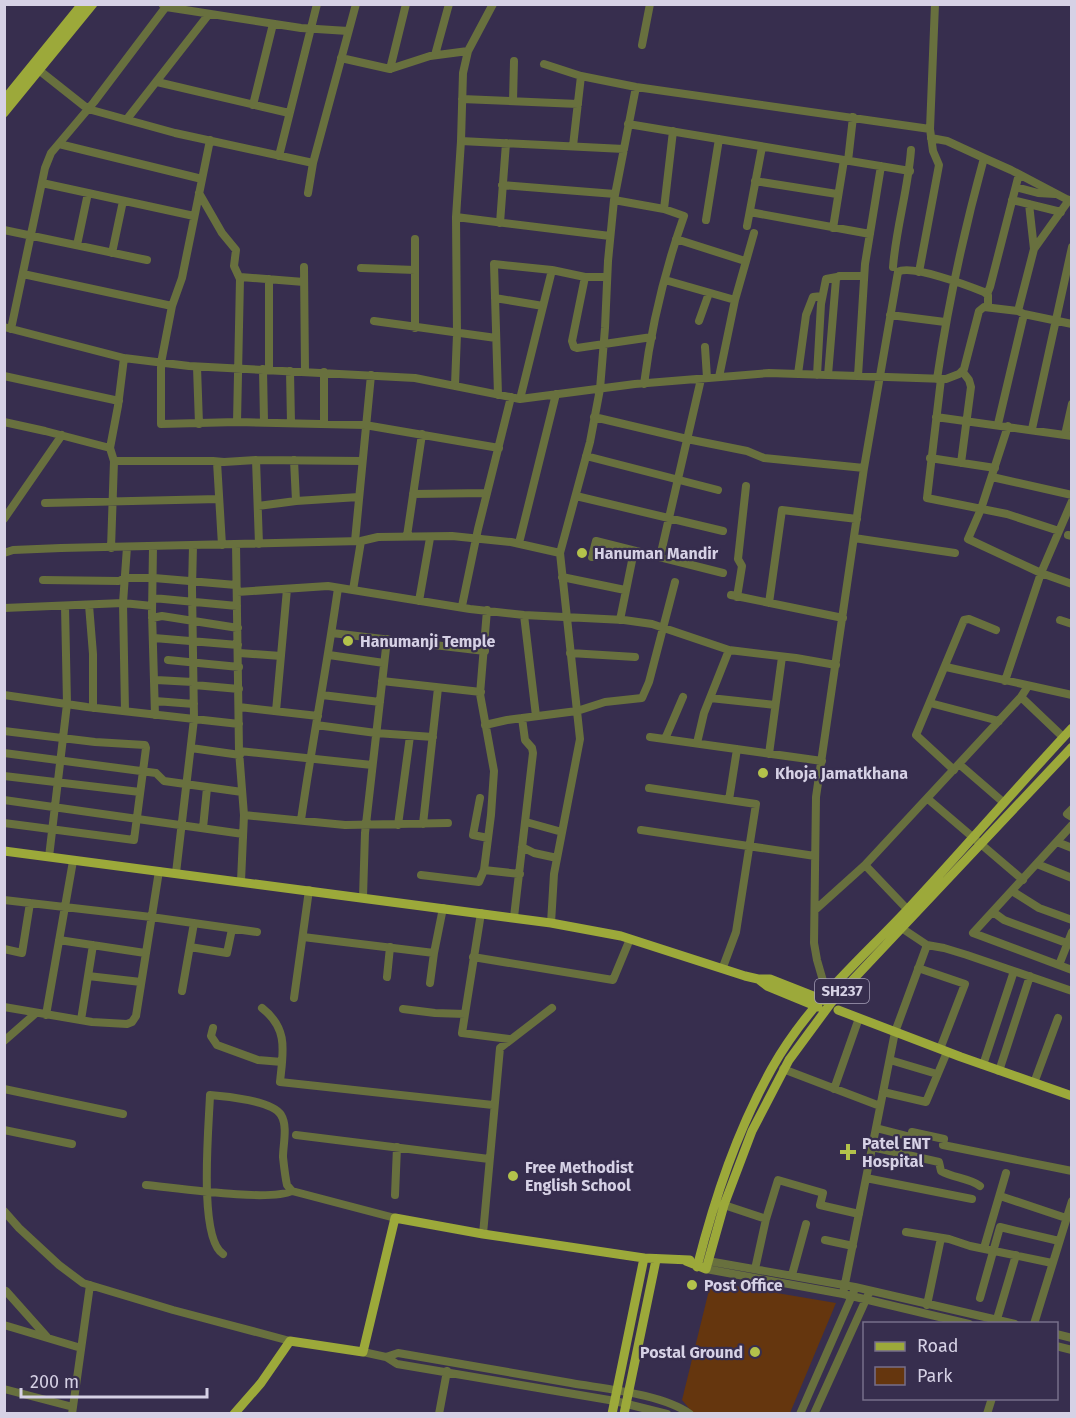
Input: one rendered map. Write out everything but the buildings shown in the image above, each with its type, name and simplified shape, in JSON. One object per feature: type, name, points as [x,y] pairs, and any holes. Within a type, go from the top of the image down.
[{"type":"main road","points":[[4,100],[82,4]]},
{"type":"main road","points":[[4,113],[93,4]]},
{"type":"main road","name":"SH237","points":[[703,1264],[752,1131],[783,1069],[832,1008],[903,929],[977,840],[1003,802],[1068,735]]},
{"type":"main road","name":"SH237","points":[[703,1264],[714,1202],[740,1133],[773,1066],[820,998],[1071,747]]},
{"type":"main road","points":[[4,851],[514,917],[630,939],[758,979],[767,986],[820,998],[832,1008],[943,1051],[1071,1096]]},
{"type":"main road","points":[[234,1413],[261,1383],[290,1341],[363,1352],[395,1218],[483,1234],[656,1260],[703,1264]]},
{"type":"main road","points":[[612,1413],[644,1258]]},
{"type":"main road","points":[[624,1413],[656,1260]]},
{"type":"street","points":[[279,156],[317,4]]},
{"type":"street","points":[[308,193],[312,163],[356,4]]},
{"type":"street","points":[[390,69],[406,4]]},
{"type":"street","points":[[435,56],[449,4]]},
{"type":"street","points":[[455,385],[456,217],[463,72],[468,51],[493,4]]},
{"type":"street","points":[[642,45],[650,4]]},
{"type":"street","points":[[919,272],[939,173],[939,161],[933,151],[930,129],[934,4]]},
{"type":"street","points":[[348,31],[273,24],[165,5],[88,109],[51,153],[45,168],[23,274],[8,328],[124,358],[197,367],[415,378],[516,398],[769,373],[939,379],[952,377],[962,371],[979,311],[984,307],[1071,324]]},
{"type":"street","points":[[127,120],[209,14]]},
{"type":"street","points":[[253,105],[273,24]]},
{"type":"street","points":[[341,58],[390,69],[435,56],[468,51]]},
{"type":"street","points":[[513,101],[514,61]]},
{"type":"street","points":[[544,64],[581,76],[636,87],[930,129]]},
{"type":"street","points":[[39,71],[88,109],[312,163]]},
{"type":"street","points":[[573,146],[581,76]]},
{"type":"street","points":[[157,82],[290,113]]},
{"type":"street","points":[[551,923],[554,874],[580,739],[560,554],[586,456],[600,389],[610,236],[636,87]]},
{"type":"street","points":[[462,99],[578,104]]},
{"type":"street","points":[[832,228],[854,117]]},
{"type":"street","points":[[628,124],[910,171]]},
{"type":"street","points":[[664,209],[673,131]]},
{"type":"street","points":[[931,138],[947,141],[1019,174],[1070,201],[1034,249]]},
{"type":"street","points":[[706,220],[719,139]]},
{"type":"street","points":[[210,140],[182,278],[172,306],[161,363],[161,424],[264,422],[365,425],[499,448]]},
{"type":"street","points":[[461,141],[624,148]]},
{"type":"street","points":[[500,223],[506,143]]},
{"type":"street","points":[[59,144],[202,179]]},
{"type":"street","points":[[747,226],[762,147]]},
{"type":"street","points":[[892,267],[910,171],[911,150]]},
{"type":"street","points":[[984,158],[965,225],[945,322],[927,498],[1007,514],[1059,531]]},
{"type":"street","points":[[858,376],[865,264],[881,166]]},
{"type":"street","points":[[988,307],[987,294],[1019,174]]},
{"type":"street","points":[[755,182],[837,194]]},
{"type":"street","points":[[42,183],[194,216]]},
{"type":"street","points":[[502,185],[615,197],[684,216],[665,280],[644,384]]},
{"type":"street","points":[[1016,187],[1040,194],[1057,194]]},
{"type":"street","points":[[77,245],[88,193]]},
{"type":"street","points":[[199,194],[222,233],[236,250],[234,266],[240,277],[237,422]]},
{"type":"street","points":[[1012,200],[1060,212]]},
{"type":"street","points":[[112,253],[123,201]]},
{"type":"street","points":[[998,424],[1034,249],[1029,204]]},
{"type":"street","points":[[750,212],[870,234]]},
{"type":"street","points":[[456,217],[610,236]]},
{"type":"street","points":[[4,230],[147,260]]},
{"type":"street","points":[[719,377],[735,300],[754,233]]},
{"type":"street","points":[[415,239],[415,328]]},
{"type":"street","points":[[676,239],[745,261]]},
{"type":"street","points":[[1032,429],[1071,247]]},
{"type":"street","points":[[498,395],[494,264],[552,270],[585,277],[607,277]]},
{"type":"street","points":[[304,267],[305,371]]},
{"type":"street","points":[[361,268],[415,270]]},
{"type":"street","points":[[820,998],[814,943],[816,797],[864,468],[898,272],[907,269],[953,280],[987,294]]},
{"type":"street","points":[[462,606],[476,538],[499,448],[516,398],[552,270]]},
{"type":"street","points":[[23,274],[172,306]]},
{"type":"street","points":[[817,375],[822,296],[826,279],[864,276]]},
{"type":"street","points":[[240,277],[304,282]]},
{"type":"street","points":[[585,277],[572,345],[577,348],[652,337]]},
{"type":"street","points":[[828,375],[837,277]]},
{"type":"street","points":[[264,422],[269,279]]},
{"type":"street","points":[[665,280],[735,300]]},
{"type":"street","points":[[699,321],[709,293]]},
{"type":"street","points":[[798,374],[806,315],[813,297],[822,296]]},
{"type":"street","points":[[495,298],[543,306]]},
{"type":"street","points":[[890,315],[945,322]]},
{"type":"street","points":[[374,321],[496,338]]},
{"type":"street","points":[[660,557],[687,439],[704,378],[705,347]]},
{"type":"street","points":[[111,548],[114,461],[110,448],[124,358]]},
{"type":"street","points":[[197,367],[199,424]]},
{"type":"street","points":[[290,371],[291,423]]},
{"type":"street","points":[[961,463],[970,384],[962,371]]},
{"type":"street","points":[[324,372],[324,423]]},
{"type":"street","points":[[354,590],[359,497],[371,375]]},
{"type":"street","points":[[4,376],[119,401]]},
{"type":"street","points":[[519,543],[556,394]]},
{"type":"street","points":[[936,417],[1068,435],[1071,404]]},
{"type":"street","points":[[594,417],[747,451],[764,458],[864,468]]},
{"type":"street","points":[[4,422],[110,448]]},
{"type":"street","points":[[1008,426],[981,509],[969,537],[970,540],[1071,585]]},
{"type":"street","points":[[407,536],[422,434]]},
{"type":"street","points":[[4,519],[62,435]]},
{"type":"street","points":[[586,456],[718,490]]},
{"type":"street","points":[[930,458],[994,468]]},
{"type":"street","points":[[256,460],[259,544]]},
{"type":"street","points":[[294,460],[296,501]]},
{"type":"street","points":[[114,461],[362,461]]},
{"type":"street","points":[[217,462],[222,545]]},
{"type":"street","points":[[992,477],[1071,495]]},
{"type":"street","points":[[746,486],[740,562],[734,596],[843,618]]},
{"type":"street","points":[[413,494],[487,494]]},
{"type":"street","points":[[576,496],[723,531]]},
{"type":"street","points":[[258,506],[359,497]]},
{"type":"street","points":[[45,503],[219,500]]},
{"type":"street","points":[[1005,681],[1041,573],[1071,501]]},
{"type":"street","points":[[769,603],[782,510],[857,519]]},
{"type":"street","points":[[4,553],[13,550],[61,548],[358,541],[378,537],[452,536],[519,543],[560,554]]},
{"type":"street","points":[[419,601],[430,538]]},
{"type":"street","points":[[854,538],[956,553]]},
{"type":"street","points":[[592,557],[596,541],[723,573]]},
{"type":"street","points":[[236,544],[239,753],[244,815],[241,881]]},
{"type":"street","points":[[153,546],[152,618],[156,714]]},
{"type":"street","points":[[176,873],[194,719],[193,546]]},
{"type":"street","points":[[125,711],[123,603],[127,547]]},
{"type":"street","points":[[620,620],[634,551]]},
{"type":"street","points":[[562,577],[625,590]]},
{"type":"street","points":[[43,580],[119,581],[125,578],[154,578],[236,588],[287,589],[328,586],[524,615],[620,620],[663,627],[729,650],[808,659],[836,665]]},
{"type":"street","points":[[485,725],[577,711],[605,702],[642,698],[649,682],[675,582]]},
{"type":"street","points":[[301,820],[339,588]]},
{"type":"street","points":[[276,711],[287,589]]},
{"type":"street","points":[[4,608],[153,602],[192,602],[237,606]]},
{"type":"street","points":[[89,605],[93,654],[93,708]]},
{"type":"street","points":[[49,857],[67,704],[65,606]]},
{"type":"street","points":[[421,875],[478,882],[484,870],[494,771],[481,692],[487,610]]},
{"type":"street","points":[[524,615],[536,716]]},
{"type":"street","points":[[152,618],[162,616],[238,628]]},
{"type":"street","points":[[996,630],[969,619],[964,620],[916,735],[1003,802]]},
{"type":"street","points":[[1060,620],[1071,624]]},
{"type":"street","points":[[332,633],[485,651]]},
{"type":"street","points":[[154,638],[193,641],[281,656]]},
{"type":"street","points":[[363,897],[366,825],[387,639]]},
{"type":"street","points":[[697,743],[704,713],[729,650]]},
{"type":"street","points":[[570,653],[635,657]]},
{"type":"street","points":[[329,655],[384,663]]},
{"type":"street","points":[[769,754],[782,657]]},
{"type":"street","points":[[168,660],[239,667]]},
{"type":"street","points":[[946,667],[1071,695]]},
{"type":"street","points":[[156,680],[239,689]]},
{"type":"street","points":[[382,681],[481,692]]},
{"type":"street","points":[[814,910],[865,866],[1021,697],[1028,686]]},
{"type":"street","points":[[423,824],[438,688]]},
{"type":"street","points":[[4,695],[93,708],[239,724]]},
{"type":"street","points":[[322,695],[380,702]]},
{"type":"street","points":[[1021,697],[1068,735]]},
{"type":"street","points":[[665,739],[683,698]]},
{"type":"street","points":[[710,698],[775,705]]},
{"type":"street","points":[[155,700],[194,704]]},
{"type":"street","points":[[930,703],[999,721]]},
{"type":"street","points":[[239,707],[318,716]]},
{"type":"street","points":[[514,917],[533,753],[525,740],[522,718]]},
{"type":"street","points":[[316,725],[376,733],[433,737]]},
{"type":"street","points":[[4,731],[145,745],[144,772],[134,840],[4,823]]},
{"type":"street","points":[[398,825],[410,736]]},
{"type":"street","points":[[650,736],[822,761]]},
{"type":"street","points":[[191,748],[310,757],[372,765]]},
{"type":"street","points":[[729,800],[737,749]]},
{"type":"street","points":[[4,753],[156,773],[165,781],[242,792]]},
{"type":"street","points":[[4,776],[140,792]]},
{"type":"street","points":[[203,828],[207,788]]},
{"type":"street","points":[[649,788],[756,804],[736,932],[723,968]]},
{"type":"street","points":[[480,798],[473,835],[488,838]]},
{"type":"street","points":[[928,799],[1023,880]]},
{"type":"street","points":[[4,800],[243,834]]},
{"type":"street","points":[[1071,809],[1067,814],[1071,818]]},
{"type":"street","points":[[244,815],[366,825],[448,823]]},
{"type":"street","points":[[526,822],[562,832]]},
{"type":"street","points":[[1071,825],[973,933],[1071,970]]},
{"type":"street","points":[[641,830],[815,856]]},
{"type":"street","points":[[1057,842],[1071,848]]},
{"type":"street","points":[[522,847],[534,853],[557,858]]},
{"type":"street","points":[[46,1015],[73,861]]},
{"type":"street","points":[[1036,864],[1071,878]]},
{"type":"street","points":[[865,866],[907,909]]},
{"type":"street","points":[[484,870],[520,874]]},
{"type":"street","points":[[4,1007],[81,1020],[127,1024],[132,1022],[136,1016],[159,871]]},
{"type":"street","points":[[294,998],[309,890]]},
{"type":"street","points":[[1012,891],[1039,908],[1071,920]]},
{"type":"street","points":[[4,900],[257,932]]},
{"type":"street","points":[[4,950],[22,953],[30,903]]},
{"type":"street","points":[[430,983],[443,908]]},
{"type":"street","points":[[993,912],[1004,920],[1069,944]]},
{"type":"street","points":[[481,913],[462,1033],[509,1039]]},
{"type":"street","points":[[182,992],[194,923]]},
{"type":"street","points":[[190,946],[227,953],[232,929]]},
{"type":"street","points":[[903,929],[927,945],[944,948],[1071,991]]},
{"type":"street","points":[[1059,965],[1069,944],[1071,932]]},
{"type":"street","points":[[303,937],[434,953]]},
{"type":"street","points":[[473,957],[613,980],[630,939]]},
{"type":"street","points":[[59,940],[145,953]]},
{"type":"street","points":[[81,1020],[93,945]]},
{"type":"street","points":[[848,1295],[845,1285],[895,1032],[927,945]]},
{"type":"street","points":[[387,977],[390,947]]},
{"type":"street","points":[[883,1092],[926,1102],[938,1074],[943,1051],[965,984],[918,968]]},
{"type":"street","points":[[982,1065],[1014,971]]},
{"type":"street","points":[[88,976],[141,982]]},
{"type":"street","points":[[999,1071],[1030,976]]},
{"type":"street","points":[[262,1008],[271,1015],[281,1030],[280,1082],[493,1106]]},
{"type":"street","points":[[483,1234],[500,1048],[552,1008]]},
{"type":"street","points":[[403,1009],[465,1014]]},
{"type":"street","points":[[4,1041],[36,1013]]},
{"type":"street","points":[[834,1089],[859,1018]]},
{"type":"street","points":[[1034,1083],[1058,1018]]},
{"type":"street","points":[[213,1028],[212,1036],[217,1045],[258,1060],[282,1062]]},
{"type":"street","points":[[890,1060],[938,1074]]},
{"type":"street","points":[[783,1069],[880,1106]]},
{"type":"street","points":[[4,1089],[123,1114]]},
{"type":"street","points":[[223,1254],[216,1246],[211,1232],[207,1192],[210,1095],[238,1097],[273,1108],[281,1114],[284,1122],[283,1158],[286,1185],[292,1191],[395,1218]]},
{"type":"street","points":[[876,1128],[911,1137],[912,1132],[944,1139],[944,1145],[1071,1170]]},
{"type":"street","points":[[4,1130],[72,1144]]},
{"type":"street","points":[[296,1135],[489,1159]]},
{"type":"street","points":[[395,1195],[396,1147]]},
{"type":"street","points":[[872,1147],[939,1162],[941,1171],[950,1177],[981,1186]]},
{"type":"street","points":[[984,1248],[1006,1173]]},
{"type":"street","points":[[866,1178],[972,1199]]},
{"type":"street","points":[[755,1269],[766,1219],[778,1180],[824,1193],[820,1205],[859,1214]]},
{"type":"street","points":[[146,1185],[207,1192],[276,1196],[292,1191]]},
{"type":"street","points":[[1000,1196],[1066,1218]]},
{"type":"street","points":[[714,1202],[766,1219]]},
{"type":"street","points":[[1034,1322],[1071,1202]]},
{"type":"street","points":[[4,1211],[59,1265],[83,1283],[172,1310],[290,1341]]},
{"type":"street","points":[[792,1275],[806,1224]]},
{"type":"street","points":[[981,1298],[1000,1227],[1059,1241]]},
{"type":"street","points":[[906,1232],[950,1239],[1052,1263]]},
{"type":"street","points":[[925,1312],[941,1238]]},
{"type":"street","points":[[825,1240],[853,1246]]},
{"type":"street","points":[[997,1319],[1016,1255]]},
{"type":"street","points":[[703,1264],[792,1275],[927,1302],[1010,1322]]},
{"type":"street","points":[[703,1264],[965,1322]]},
{"type":"street","points":[[4,1389],[72,1410],[90,1285]]},
{"type":"street","points":[[800,1413],[848,1295],[855,1287]]},
{"type":"street","points":[[814,1413],[870,1290]]},
{"type":"street","points":[[6,1291],[48,1338]]},
{"type":"street","points":[[4,1325],[81,1348]]},
{"type":"street","points":[[363,1352],[386,1357],[397,1364],[447,1373],[616,1396]]},
{"type":"street","points":[[386,1357],[398,1353],[449,1362],[616,1396],[670,1403],[690,1413]]},
{"type":"street","points":[[440,1413],[449,1362]]},
{"type":"street","points":[[627,1398],[668,1413]]},
{"type":"green space","name":"Postal Ground","points":[[711,1282],[836,1303],[790,1413],[693,1413],[682,1400]]},
{"type":"place","name":"Hanuman Mandir","points":[[582,553]]},
{"type":"place","name":"Hanumanji Temple","points":[[348,641]]},
{"type":"place","name":"Khoja Jamatkhana","points":[[763,773]]},
{"type":"place","name":"Patel ENT Hospital","points":[[848,1152]]},
{"type":"place","name":"Free Methodist English School","points":[[513,1176]]},
{"type":"place","name":"Post Office","points":[[692,1285]]},
{"type":"place","name":"Postal Ground","points":[[755,1352]]}]
